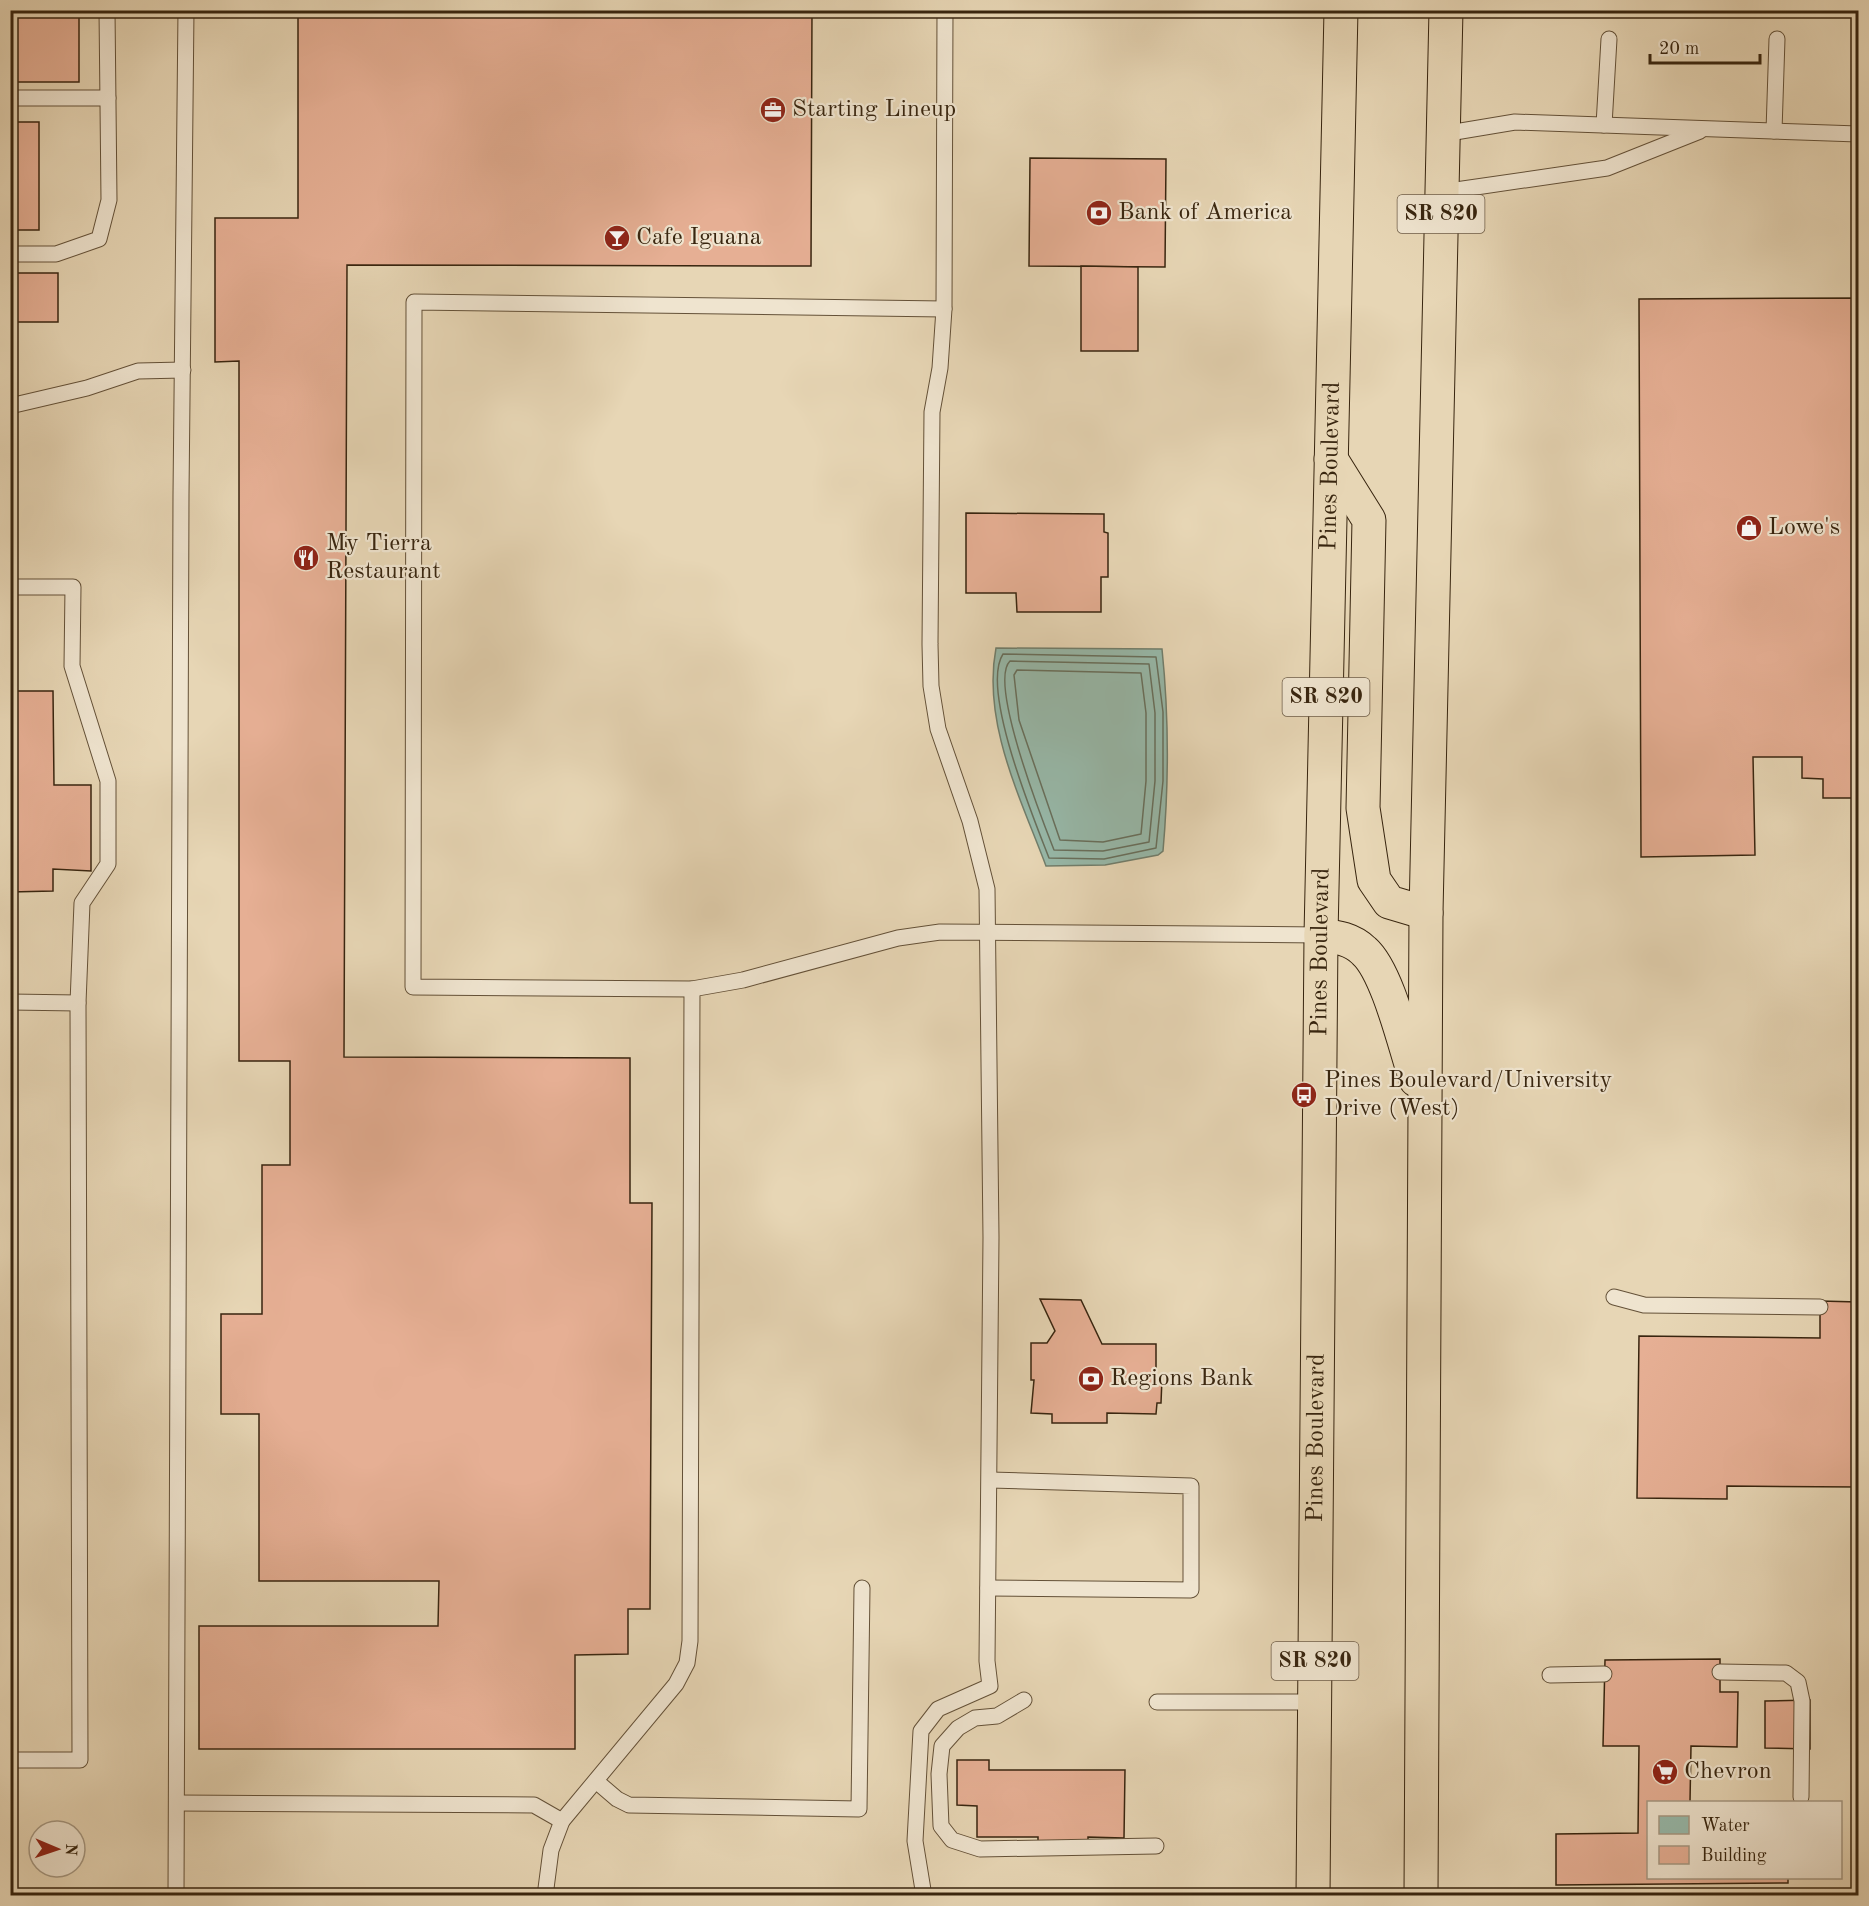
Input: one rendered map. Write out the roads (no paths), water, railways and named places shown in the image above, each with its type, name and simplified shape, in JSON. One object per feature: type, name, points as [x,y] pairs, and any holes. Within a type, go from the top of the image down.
[{"type":"highway","name":"Pines Boulevard","points":[[1313,1896],[1322,935],[1341,10]]},
{"type":"highway","name":"SR 820","points":[[1421,1896],[1426,914],[1446,10]]},
{"type":"highway","points":[[1331,459],[1369,520],[1363,808],[1374,880],[1389,902],[1426,914]]},
{"type":"highway","points":[[1322,935],[1345,939],[1371,958],[1388,995],[1424,1102]]},
{"type":"lane","points":[[10,254],[56,254],[99,239],[109,200],[107,10]]},
{"type":"lane","points":[[176,1896],[186,10]]},
{"type":"lane","points":[[924,1896],[915,1841],[921,1731],[938,1709],[990,1686],[987,1661],[990,1480],[987,889],[980,855],[938,729],[931,686],[931,442],[944,309],[945,10]]},
{"type":"lane","points":[[1604,125],[1609,39]]},
{"type":"lane","points":[[1774,131],[1777,39]]},
{"type":"lane","points":[[10,98],[108,98]]},
{"type":"lane","points":[[1443,134],[1515,122],[1858,134]]},
{"type":"lane","points":[[1442,192],[1607,168],[1706,129]]},
{"type":"lane","points":[[944,309],[414,302],[413,987],[692,989],[743,980],[898,938],[940,932],[988,930],[1322,935]]},
{"type":"lane","points":[[10,406],[87,388],[138,371],[183,370]]},
{"type":"lane","points":[[10,587],[73,587],[72,666],[108,781],[108,864],[82,903],[78,1003],[80,1760],[10,1760]]},
{"type":"lane","points":[[545,1896],[551,1850],[562,1821],[676,1684],[687,1663],[690,1641],[692,989]]},
{"type":"lane","points":[[10,1002],[78,1003]]},
{"type":"lane","points":[[1614,1298],[1644,1305],[1820,1307]]},
{"type":"lane","points":[[988,1588],[1191,1590],[1191,1486],[990,1480]]},
{"type":"lane","points":[[596,1781],[616,1799],[629,1805],[859,1809],[862,1588]]},
{"type":"lane","points":[[1720,1672],[1786,1673],[1798,1682],[1802,1701],[1801,1797]]},
{"type":"lane","points":[[1550,1675],[1604,1674]]},
{"type":"lane","points":[[1024,1700],[997,1716],[975,1718],[958,1728],[942,1746],[939,1774],[940,1826],[952,1840],[980,1850],[1156,1846]]},
{"type":"lane","points":[[1157,1702],[1315,1702]]},
{"type":"lane","points":[[177,1803],[534,1805],[562,1821]]},
{"type":"water","points":[[996,648],[1162,649],[1167,750],[1163,851],[1158,855],[1105,865],[1046,866],[1015,786],[999,731],[994,704],[993,676]]},
{"type":"place","name":"Starting Lineup","points":[[773,110]]},
{"type":"place","name":"Bank of America","points":[[1099,213]]},
{"type":"place","name":"Cafe Iguana","points":[[617,238]]},
{"type":"place","name":"Lowe's","points":[[1749,528]]},
{"type":"place","name":"My Tierra Restaurant","points":[[306,558]]},
{"type":"place","name":"Pines Boulevard/University Drive (West)","points":[[1304,1095]]},
{"type":"place","name":"Regions Bank","points":[[1091,1379]]},
{"type":"place","name":"Chevron","points":[[1665,1772]]}]
